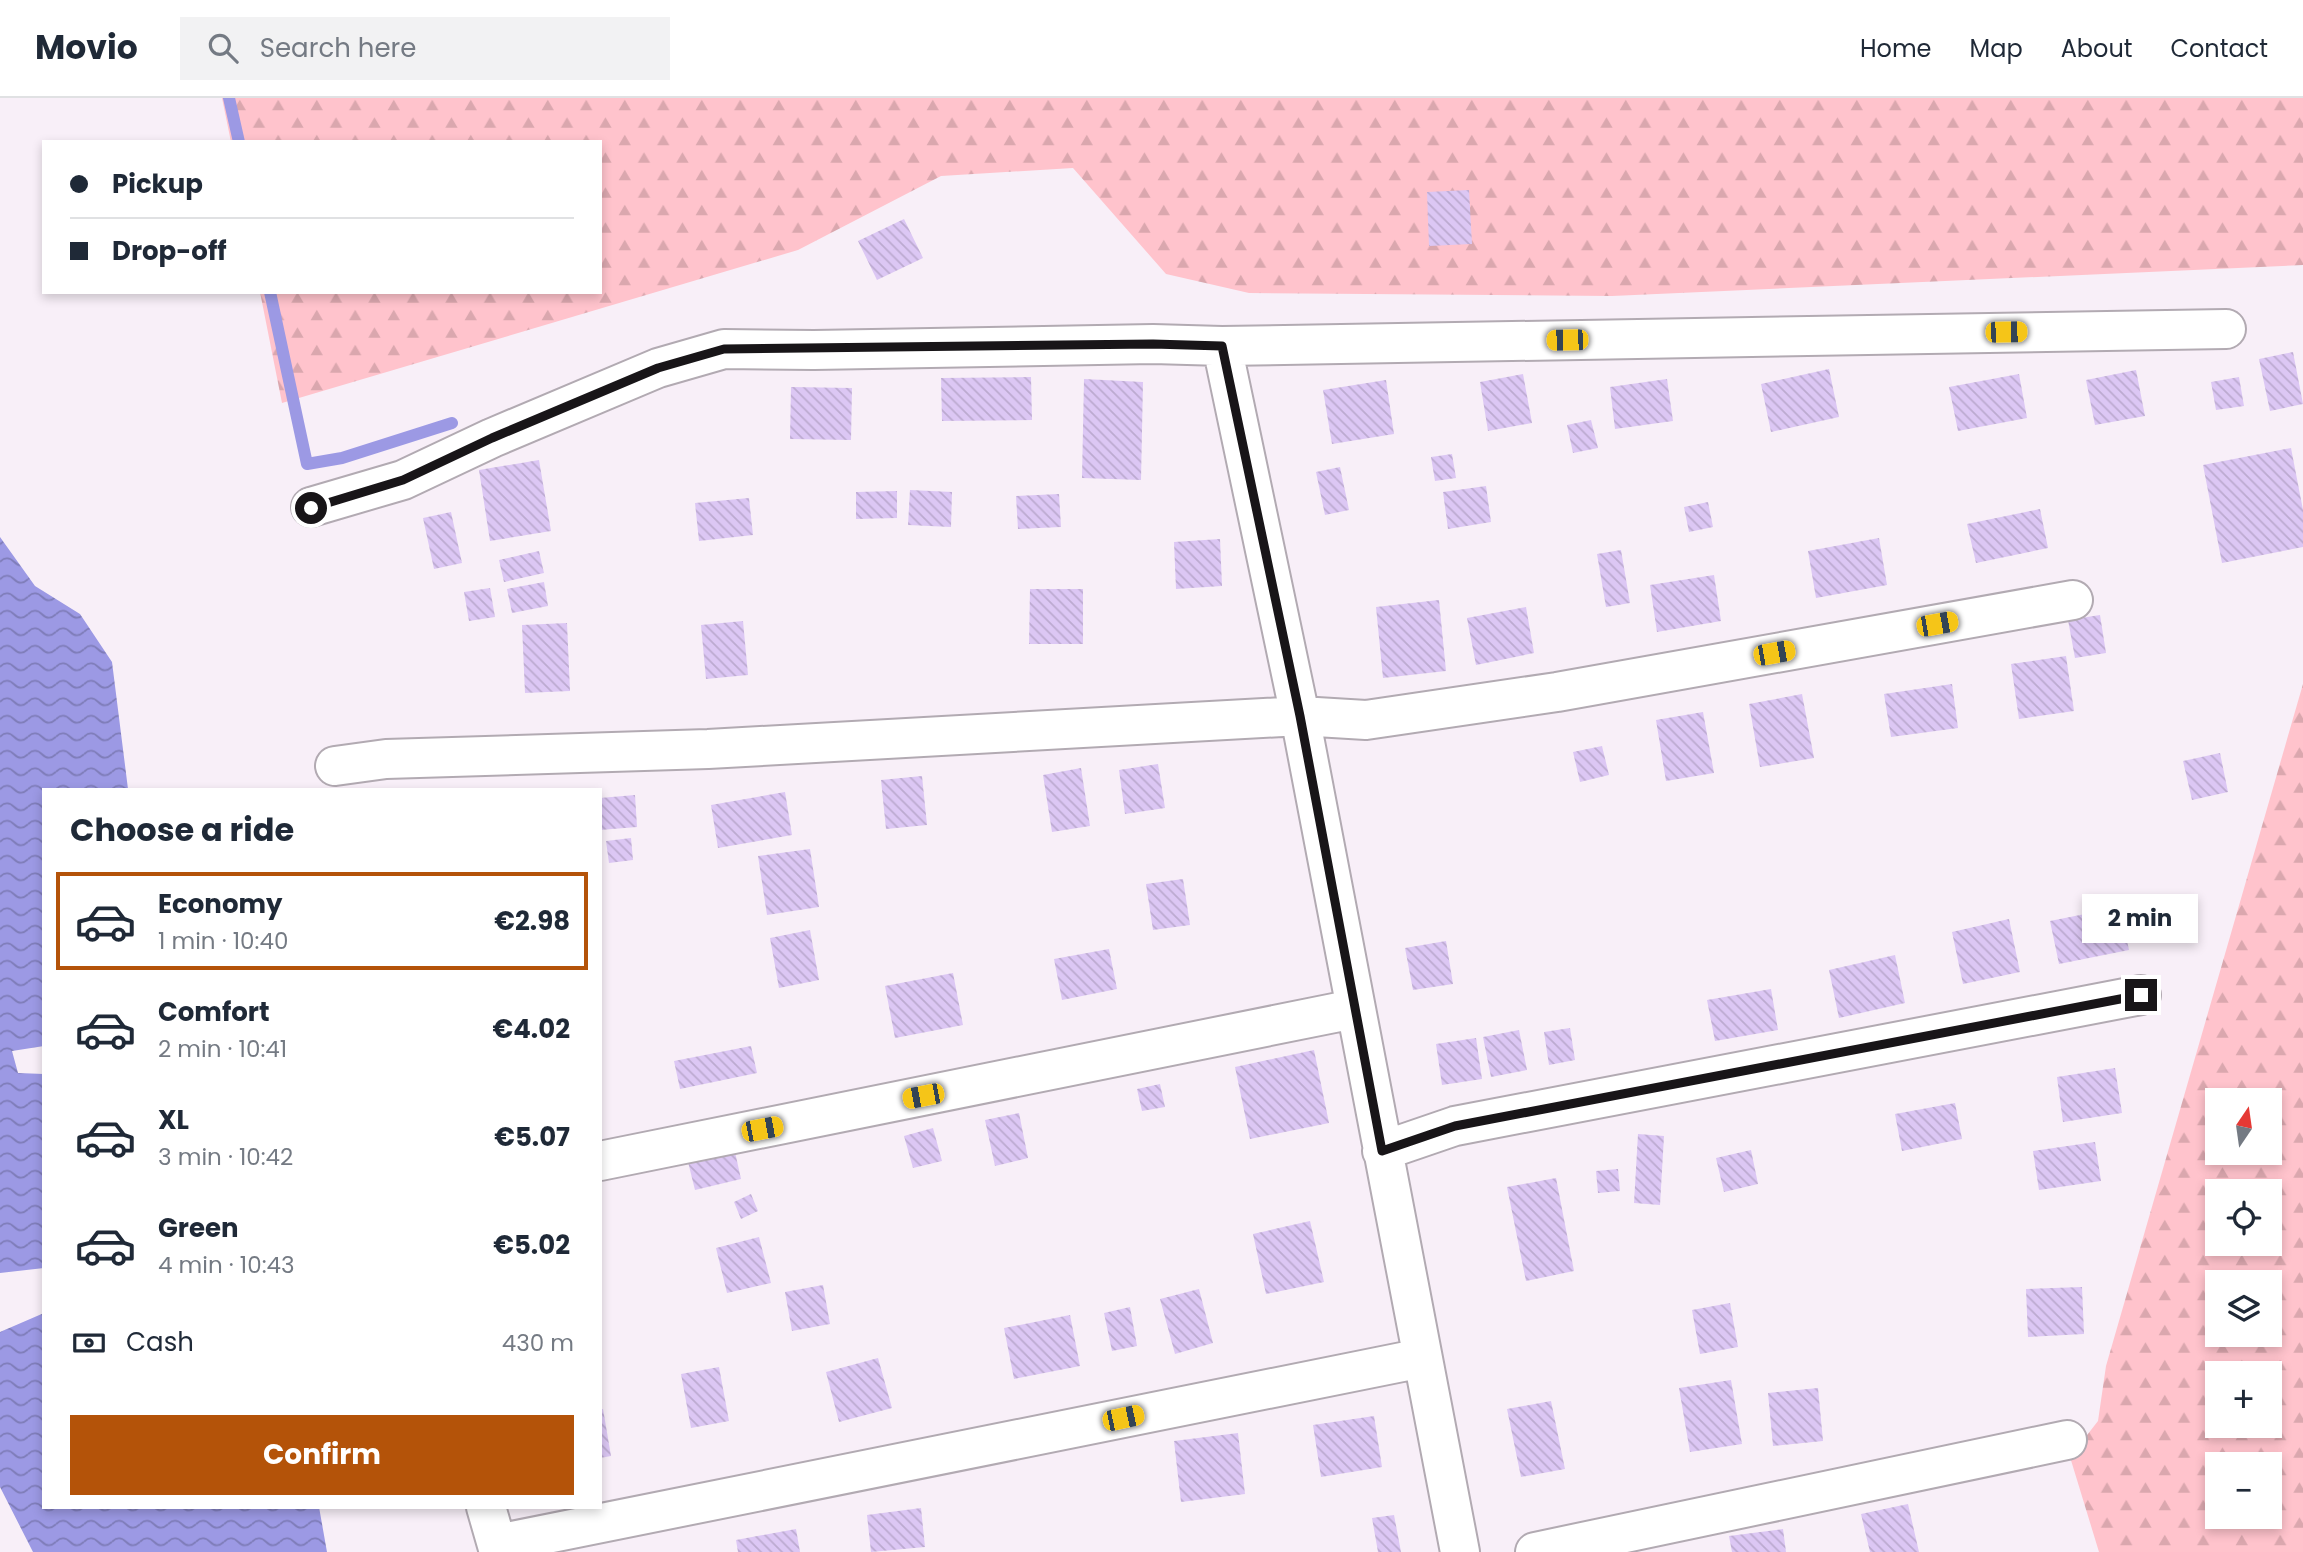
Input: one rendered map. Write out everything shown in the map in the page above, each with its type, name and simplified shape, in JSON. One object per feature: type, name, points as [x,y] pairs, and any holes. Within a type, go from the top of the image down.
[{"type":"street","points":[[311,508],[403,480],[492,438],[658,368],[724,349],[1153,344],[1222,346],[2226,329]]},
{"type":"street","points":[[1222,346],[1300,716],[1460,1552]]},
{"type":"street","points":[[335,766],[386,759],[708,749],[1300,716],[1366,720],[1543,694],[2073,600]]},
{"type":"street","points":[[1382,1151],[1455,1126],[2141,995]]},
{"type":"street","points":[[602,1161],[1354,1009]]},
{"type":"street","points":[[487,1509],[498,1548],[1422,1358]]},
{"type":"street","points":[[1535,1552],[2067,1440]]},
{"type":"green space","points":[[222,98],[2303,98],[2303,265],[1612,296],[1249,293],[1166,274],[1073,168],[941,176],[798,250],[282,403],[260,294],[602,294],[602,140],[231,140]]},
{"type":"green space","points":[[2303,684],[2303,1552],[2099,1552],[2070,1457],[2098,1421],[2106,1366]]},
{"type":"water","points":[[0,537],[35,586],[80,614],[112,662],[128,788],[42,788],[42,1046],[12,1051],[18,1073],[42,1074],[42,1268],[0,1273]]},
{"type":"water","points":[[42,1314],[42,1509],[319,1509],[327,1552],[33,1552],[0,1487],[0,1332]]},
{"type":"building","points":[[1469,190],[1472,244],[1429,246],[1427,192]]},
{"type":"building","points":[[904,219],[923,258],[877,280],[858,241]]},
{"type":"building","points":[[2293,352],[2303,404],[2270,411],[2259,359]]},
{"type":"building","points":[[1829,369],[1839,417],[1771,432],[1761,384]]},
{"type":"building","points":[[2136,370],[2145,416],[2095,425],[2086,380]]},
{"type":"building","points":[[1523,374],[1532,423],[1488,431],[1480,382]]},
{"type":"building","points":[[2019,374],[2027,418],[1958,431],[1949,387]]},
{"type":"building","points":[[1031,377],[1032,420],[942,421],[941,378]]},
{"type":"building","points":[[2239,377],[2244,406],[2216,410],[2211,382]]},
{"type":"building","points":[[1084,379],[1143,382],[1141,480],[1082,478]]},
{"type":"building","points":[[1667,379],[1673,421],[1615,429],[1610,387]]},
{"type":"building","points":[[1386,380],[1394,434],[1332,444],[1323,390]]},
{"type":"building","points":[[791,387],[852,388],[851,440],[790,439]]},
{"type":"building","points":[[1591,420],[1598,448],[1573,453],[1567,425]]},
{"type":"building","points":[[2291,448],[2303,510],[2303,547],[2222,563],[2203,465]]},
{"type":"building","points":[[1452,454],[1456,478],[1435,481],[1431,457]]},
{"type":"building","points":[[539,460],[551,531],[490,541],[479,470]]},
{"type":"building","points":[[1340,467],[1349,510],[1325,515],[1316,472]]},
{"type":"building","points":[[1486,486],[1491,522],[1448,529],[1443,492]]},
{"type":"building","points":[[910,490],[952,492],[951,527],[908,525]]},
{"type":"building","points":[[897,491],[897,518],[856,519],[856,492]]},
{"type":"building","points":[[1059,494],[1061,527],[1018,529],[1016,496]]},
{"type":"building","points":[[749,498],[753,535],[699,541],[695,503]]},
{"type":"building","points":[[1708,502],[1713,527],[1689,532],[1684,507]]},
{"type":"building","points":[[2040,509],[2048,548],[1976,563],[1967,524]]},
{"type":"building","points":[[451,512],[462,563],[434,569],[423,518]]},
{"type":"building","points":[[1879,538],[1887,585],[1816,598],[1808,551]]},
{"type":"building","points":[[1220,539],[1222,586],[1176,589],[1174,542]]},
{"type":"building","points":[[1621,550],[1630,603],[1606,607],[1597,554]]},
{"type":"building","points":[[539,551],[544,573],[504,582],[499,560]]},
{"type":"building","points":[[1714,575],[1721,621],[1657,632],[1650,585]]},
{"type":"building","points":[[544,582],[548,606],[512,613],[507,589]]},
{"type":"building","points":[[490,588],[495,617],[469,621],[464,592]]},
{"type":"building","points":[[1030,589],[1083,589],[1083,644],[1029,644]]},
{"type":"building","points":[[1439,600],[1446,671],[1383,678],[1376,607]]},
{"type":"building","points":[[1526,607],[1534,653],[1476,665],[1467,618]]},
{"type":"building","points":[[2100,615],[2106,653],[2075,658],[2068,620]]},
{"type":"building","points":[[743,621],[748,675],[706,679],[701,625]]},
{"type":"building","points":[[567,623],[570,691],[525,693],[522,625]]},
{"type":"building","points":[[2066,656],[2074,711],[2019,719],[2011,664]]},
{"type":"building","points":[[1952,684],[1958,728],[1891,737],[1884,694]]},
{"type":"building","points":[[1802,694],[1814,758],[1760,767],[1749,704]]},
{"type":"building","points":[[1703,712],[1714,773],[1666,781],[1656,720]]},
{"type":"building","points":[[1602,746],[1609,775],[1580,782],[1573,752]]},
{"type":"building","points":[[2220,753],[2228,792],[2192,800],[2183,761]]},
{"type":"building","points":[[1158,764],[1165,808],[1125,814],[1119,770]]},
{"type":"building","points":[[1081,768],[1090,826],[1052,832],[1043,775]]},
{"type":"building","points":[[922,776],[927,825],[886,829],[881,780]]},
{"type":"building","points":[[785,792],[792,835],[718,848],[711,805]]},
{"type":"building","points":[[635,795],[637,827],[602,830],[602,798]]},
{"type":"building","points":[[631,838],[633,860],[609,863],[606,841]]},
{"type":"building","points":[[810,849],[819,907],[767,915],[758,856]]},
{"type":"building","points":[[1183,879],[1190,925],[1153,930],[1146,884]]},
{"type":"building","points":[[2120,907],[2129,950],[2059,964],[2050,921]]},
{"type":"building","points":[[2009,919],[2020,972],[1963,984],[1952,932]]},
{"type":"building","points":[[810,930],[819,980],[779,988],[770,938]]},
{"type":"building","points":[[1446,941],[1453,984],[1413,990],[1405,948]]},
{"type":"building","points":[[1109,949],[1117,989],[1062,1000],[1054,959]]},
{"type":"building","points":[[1895,955],[1905,1003],[1839,1018],[1829,970]]},
{"type":"building","points":[[953,973],[963,1025],[895,1038],[885,986]]},
{"type":"building","points":[[1771,989],[1778,1030],[1715,1041],[1707,1000]]},
{"type":"building","points":[[1570,1028],[1575,1060],[1549,1065],[1544,1032]]},
{"type":"building","points":[[1519,1030],[1527,1070],[1491,1077],[1483,1037]]},
{"type":"building","points":[[1476,1038],[1482,1079],[1442,1085],[1436,1044]]},
{"type":"building","points":[[751,1046],[757,1073],[680,1089],[674,1061]]},
{"type":"building","points":[[1314,1050],[1329,1123],[1250,1139],[1235,1067]]},
{"type":"building","points":[[2115,1068],[2122,1113],[2063,1122],[2057,1077]]},
{"type":"building","points":[[1160,1084],[1165,1107],[1142,1111],[1137,1089]]},
{"type":"building","points":[[1955,1103],[1962,1139],[1902,1151],[1895,1114]]},
{"type":"building","points":[[1019,1113],[1028,1158],[995,1166],[985,1120]]},
{"type":"building","points":[[933,1128],[942,1161],[913,1168],[904,1136]]},
{"type":"building","points":[[1638,1134],[1664,1136],[1660,1205],[1634,1203]]},
{"type":"building","points":[[2095,1142],[2101,1181],[2039,1190],[2033,1151]]},
{"type":"building","points":[[1751,1150],[1758,1184],[1724,1192],[1716,1158]]},
{"type":"building","points":[[735,1152],[741,1179],[695,1190],[688,1162]]},
{"type":"building","points":[[1618,1169],[1620,1191],[1598,1193],[1596,1171]]},
{"type":"building","points":[[1556,1178],[1574,1271],[1526,1281],[1507,1187]]},
{"type":"building","points":[[751,1194],[758,1211],[741,1219],[734,1202]]},
{"type":"building","points":[[1310,1221],[1324,1282],[1266,1294],[1253,1234]]},
{"type":"building","points":[[759,1237],[771,1283],[727,1293],[716,1248]]},
{"type":"building","points":[[823,1285],[830,1324],[792,1331],[785,1292]]},
{"type":"building","points":[[2082,1287],[2084,1334],[2028,1337],[2026,1289]]},
{"type":"building","points":[[1199,1289],[1213,1343],[1175,1354],[1160,1299]]},
{"type":"building","points":[[1730,1303],[1738,1347],[1700,1354],[1692,1310]]},
{"type":"building","points":[[1130,1307],[1137,1346],[1112,1351],[1104,1313]]},
{"type":"building","points":[[1070,1315],[1080,1366],[1014,1379],[1004,1328]]},
{"type":"building","points":[[878,1358],[892,1408],[839,1422],[826,1372]]},
{"type":"building","points":[[719,1367],[729,1421],[691,1428],[681,1374]]},
{"type":"building","points":[[1731,1380],[1742,1444],[1690,1452],[1679,1388]]},
{"type":"building","points":[[1818,1388],[1823,1441],[1773,1446],[1768,1393]]},
{"type":"building","points":[[1551,1401],[1565,1469],[1521,1477],[1507,1409]]},
{"type":"building","points":[[602,1409],[603,1409],[611,1456],[602,1458]]},
{"type":"building","points":[[1374,1416],[1382,1467],[1321,1477],[1313,1425]]},
{"type":"building","points":[[1238,1433],[1245,1494],[1181,1502],[1174,1441]]},
{"type":"building","points":[[1908,1504],[1919,1552],[1870,1552],[1861,1514]]},
{"type":"building","points":[[921,1508],[925,1547],[871,1552],[867,1515]]},
{"type":"building","points":[[1394,1515],[1401,1552],[1378,1552],[1372,1518]]},
{"type":"building","points":[[796,1529],[800,1552],[738,1552],[736,1540]]},
{"type":"building","points":[[1783,1529],[1786,1552],[1732,1552],[1729,1536]]},
{"type":"waterway","points":[[229,98],[239,140]]},
{"type":"waterway","points":[[270,294],[307,464],[342,458],[452,423]]},
{"type":"route","points":[[311,508],[403,480],[492,438],[658,368],[724,349],[1153,344],[1222,346],[1300,716],[1382,1151],[1455,1126],[2141,995]]}]
